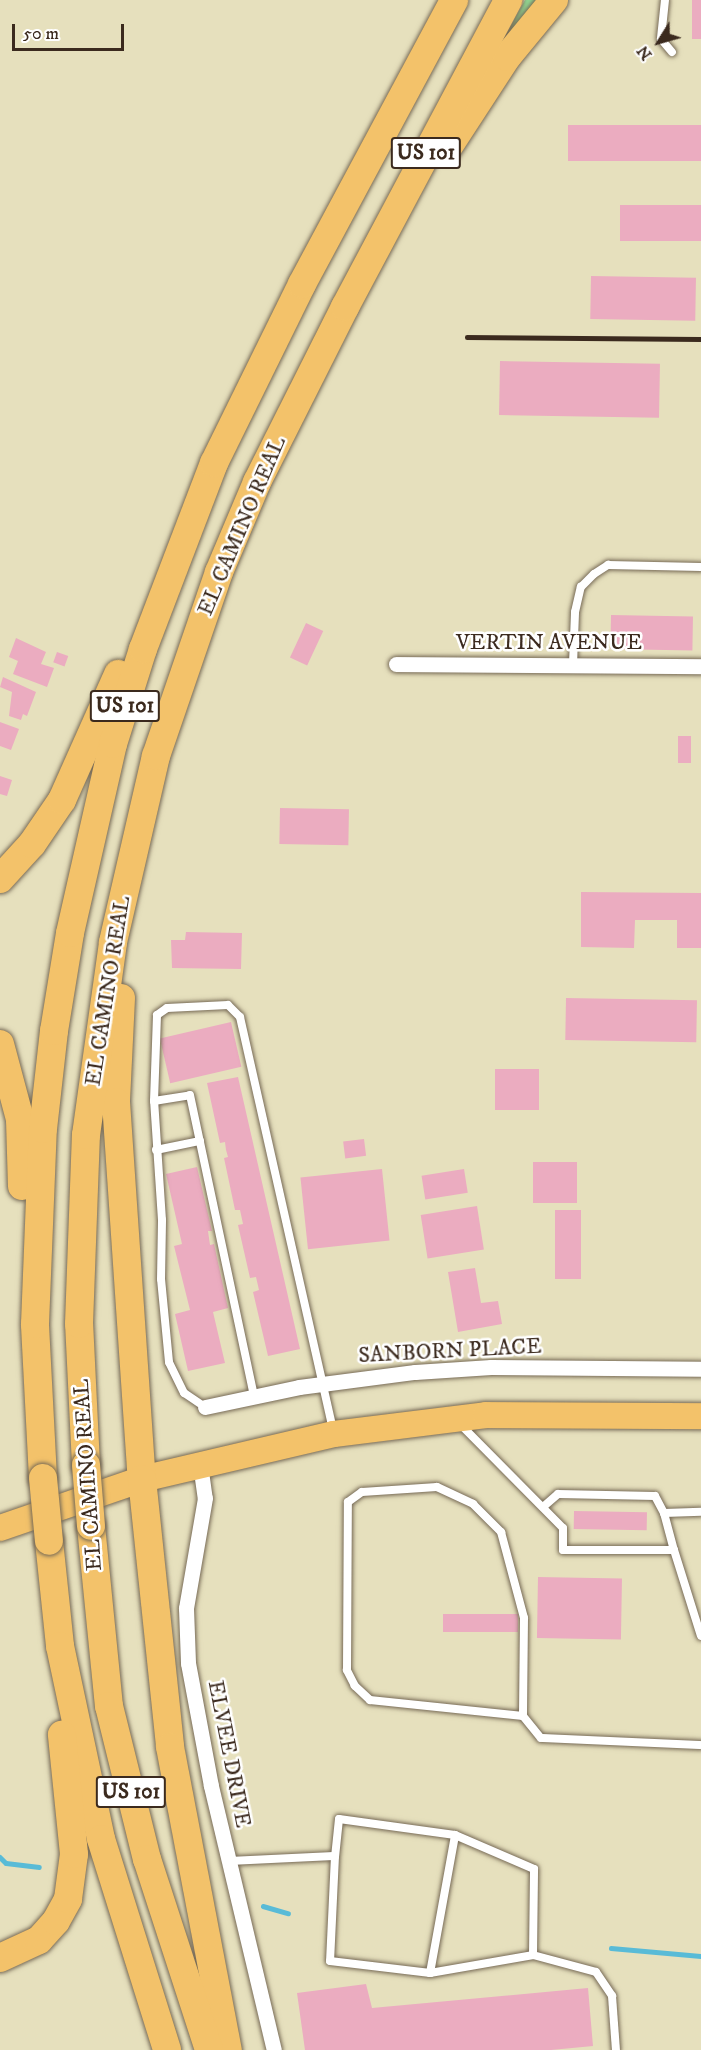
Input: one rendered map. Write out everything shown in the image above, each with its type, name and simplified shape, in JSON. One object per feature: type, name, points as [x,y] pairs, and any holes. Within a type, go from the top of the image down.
[{"type":"highway","name":"EL CAMINO REAL","points":[[167,2050],[101,1839],[60,1646],[43,1478],[35,1324],[43,1129],[54,1031],[70,933],[113,744],[176,556],[255,376],[454,0]]},
{"type":"highway","name":"EL CAMINO REAL","points":[[208,2050],[147,1859],[109,1706],[91,1526],[79,1324],[86,1135],[113,942],[156,756],[219,572],[257,482],[345,307],[508,0]]},
{"type":"highway","points":[[345,307],[507,57],[554,0]]},
{"type":"highway","points":[[0,879],[32,844],[62,800],[126,656],[176,556]]},
{"type":"highway","points":[[156,756],[127,938],[116,1064],[142,1479],[170,1747],[228,2050]]},
{"type":"highway","points":[[0,1044],[20,1119],[22,1219],[35,1324]]},
{"type":"highway","points":[[6,1522],[142,1479],[334,1434],[455,1418],[701,1416]]},
{"type":"highway","points":[[0,1958],[27,1947],[48,1931],[63,1910],[71,1886],[74,1854],[60,1716],[60,1646]]},
{"type":"street","name":"VERTIN AVENUE","points":[[396,664],[701,666]]},
{"type":"street","name":"SANBORN PLACE","points":[[205,1407],[254,1395],[324,1383],[491,1367],[701,1369]]},
{"type":"street","name":"ELVEE DRIVE","points":[[200,1464],[205,1498],[186,1608],[188,1664],[228,1861],[274,2050]]},
{"type":"lane","points":[[664,0],[661,39],[672,52]]},
{"type":"lane","points":[[573,665],[575,612],[581,587],[594,573],[608,565],[701,567]]},
{"type":"lane","points":[[205,1407],[184,1393],[169,1362],[154,1101],[157,1015],[167,1008],[228,1005],[240,1017],[334,1434]]},
{"type":"lane","points":[[154,1101],[190,1095],[254,1395]]},
{"type":"lane","points":[[156,1150],[200,1141]]},
{"type":"lane","points":[[455,1418],[563,1528],[563,1550],[674,1550]]},
{"type":"lane","points":[[524,1716],[370,1700],[355,1686],[347,1670],[348,1502],[362,1492],[437,1487],[473,1504],[501,1532],[524,1618],[524,1716],[541,1738],[701,1745]]},
{"type":"lane","points":[[543,1507],[558,1494],[655,1496],[664,1513],[701,1636]]},
{"type":"lane","points":[[664,1513],[701,1512]]},
{"type":"lane","points":[[533,1955],[534,1869],[455,1835],[339,1819],[330,1961],[430,1973],[533,1955],[596,1972],[612,1996],[616,2050]]},
{"type":"lane","points":[[430,1973],[455,1835]]},
{"type":"lane","points":[[228,1861],[335,1856]]},
{"type":"green space","points":[[525,0],[539,0],[512,38],[506,35]]},
{"type":"building","points":[[692,0],[701,0],[701,39],[692,39]]},
{"type":"building","points":[[568,125],[701,125],[701,161],[568,161]]},
{"type":"building","points":[[620,205],[701,205],[701,241],[620,241]]},
{"type":"building","points":[[591,276],[696,278],[695,321],[590,319]]},
{"type":"building","points":[[500,361],[660,364],[659,418],[499,415]]},
{"type":"building","points":[[611,615],[693,616],[692,650],[610,649]]},
{"type":"building","points":[[306,623],[323,631],[307,665],[290,657]]},
{"type":"building","points":[[16,638],[46,652],[41,664],[54,668],[47,687],[13,674],[18,661],[9,657]]},
{"type":"building","points":[[57,652],[68,656],[65,666],[53,662]]},
{"type":"building","points":[[3,677],[36,692],[27,716],[23,714],[21,720],[9,716],[12,692],[0,687]]},
{"type":"building","points":[[0,722],[19,729],[11,750],[0,746]]},
{"type":"building","points":[[678,736],[691,736],[691,763],[678,763]]},
{"type":"building","points":[[0,776],[12,780],[7,796],[0,794]]},
{"type":"building","points":[[280,808],[349,809],[348,845],[279,844]]},
{"type":"building","points":[[581,892],[701,893],[701,948],[677,948],[677,920],[635,920],[634,948],[581,947]]},
{"type":"building","points":[[186,932],[242,933],[241,969],[172,968],[171,940],[185,940]]},
{"type":"building","points":[[566,998],[697,1000],[696,1042],[565,1040]]},
{"type":"building","points":[[231,1022],[241,1067],[170,1083],[160,1038]]},
{"type":"building","points":[[495,1069],[539,1069],[539,1110],[495,1110]]},
{"type":"building","points":[[238,1077],[300,1349],[268,1356],[253,1292],[259,1290],[256,1277],[250,1278],[238,1225],[243,1224],[240,1210],[235,1210],[224,1158],[228,1157],[225,1142],[220,1143],[207,1083]]},
{"type":"building","points":[[364,1139],[366,1156],[345,1158],[343,1142]]},
{"type":"building","points":[[533,1162],[577,1162],[577,1203],[533,1203]]},
{"type":"building","points":[[197,1167],[212,1231],[208,1231],[210,1245],[214,1244],[228,1308],[213,1312],[225,1363],[188,1371],[175,1314],[190,1310],[174,1246],[182,1244],[166,1174]]},
{"type":"building","points":[[382,1169],[390,1241],[308,1249],[300,1178]]},
{"type":"building","points":[[464,1169],[468,1193],[425,1199],[422,1176]]},
{"type":"building","points":[[477,1206],[484,1249],[428,1258],[421,1215]]},
{"type":"building","points":[[555,1210],[581,1210],[581,1279],[555,1279]]},
{"type":"building","points":[[475,1268],[481,1303],[498,1301],[502,1324],[458,1332],[448,1272]]},
{"type":"building","points":[[574,1511],[647,1512],[647,1530],[574,1529]]},
{"type":"building","points":[[538,1577],[622,1578],[621,1639],[537,1638]]},
{"type":"building","points":[[443,1614],[518,1614],[518,1632],[443,1632]]},
{"type":"building","points":[[366,1984],[372,2008],[588,1988],[593,2046],[551,2050],[305,2050],[297,1993]]},
{"type":"waterway","points":[[0,1857],[6,1863],[39,1867]]},
{"type":"waterway","points":[[263,1906],[288,1913]]},
{"type":"waterway","points":[[611,1948],[701,1956]]},
{"type":"railway","points":[[467,337],[701,339]]}]
